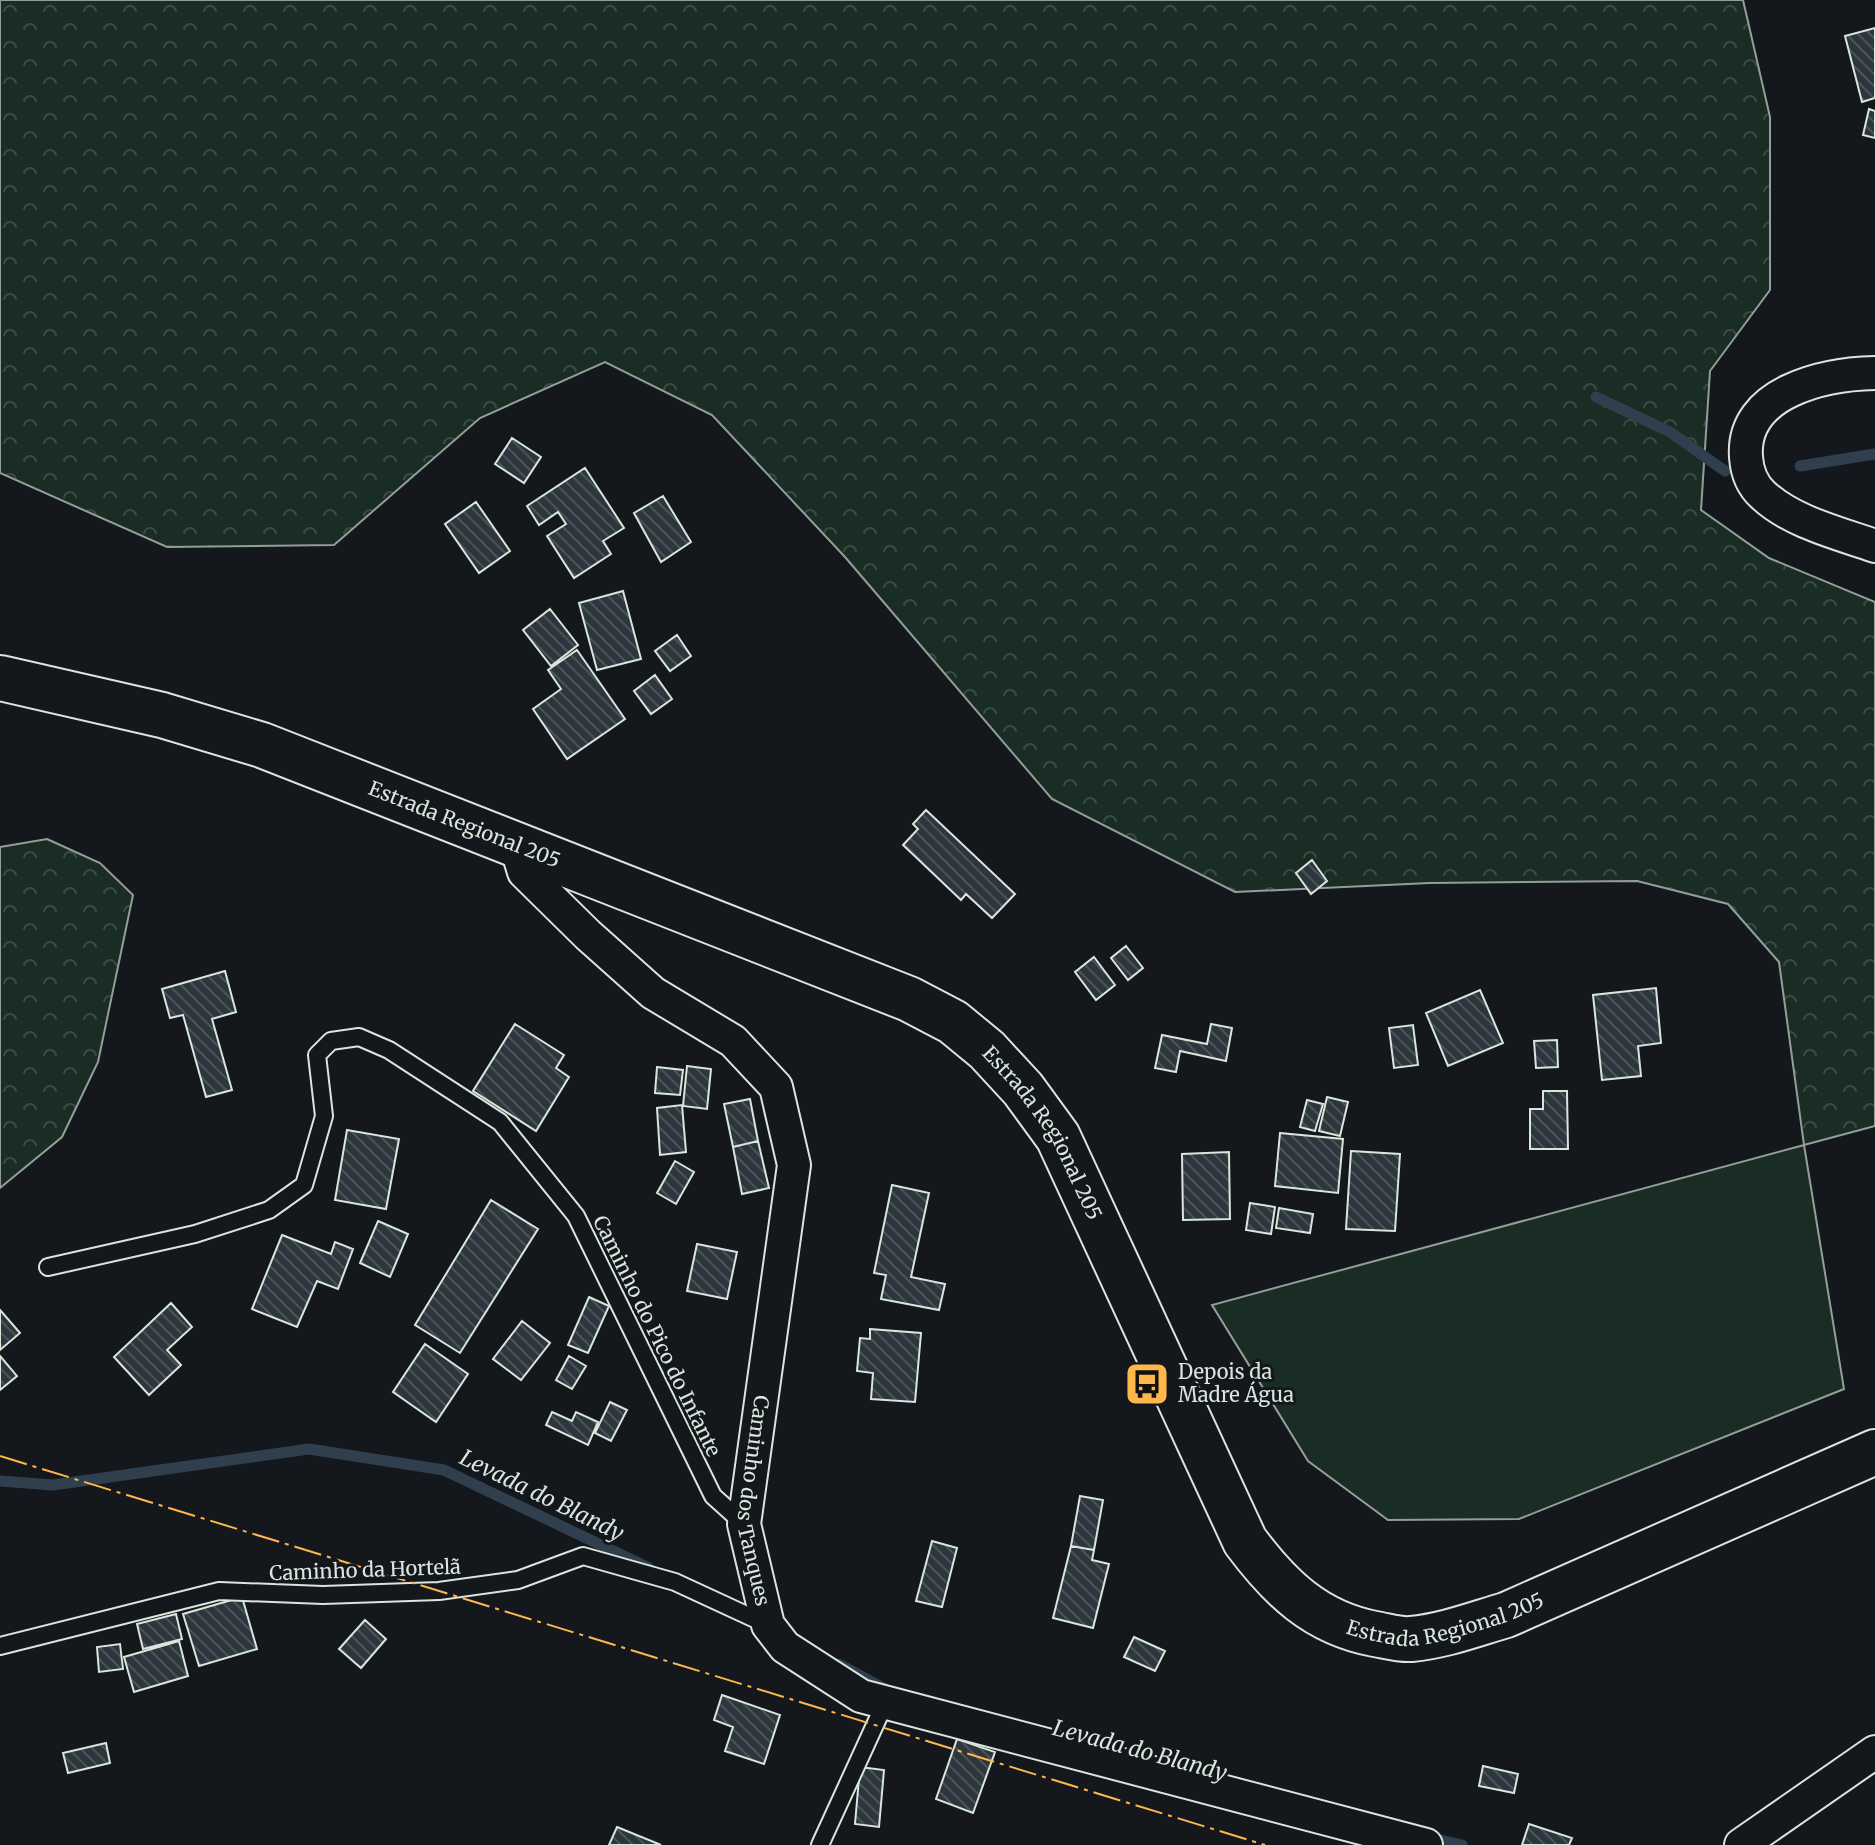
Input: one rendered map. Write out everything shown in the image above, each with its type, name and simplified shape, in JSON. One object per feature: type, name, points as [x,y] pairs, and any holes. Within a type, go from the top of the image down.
[{"type":"main road","name":"Estrada Regional 205","points":[[0,678],[162,715],[262,745],[909,999],[953,1022],[987,1050],[1023,1089],[1058,1137],[1245,1541],[1276,1582],[1311,1611],[1348,1629],[1409,1639],[1455,1631],[1506,1615],[1875,1452]]},
{"type":"street","points":[[1875,373],[1839,374],[1787,391],[1755,419],[1745,447],[1749,476],[1765,497],[1783,510],[1875,546]]},
{"type":"street","name":"Caminho dos Tanques","points":[[515,842],[524,872],[588,935],[653,993],[733,1041],[776,1087],[794,1165],[744,1524],[768,1625],[785,1647],[861,1696],[1426,1845]]},
{"type":"street","points":[[1741,1845],[1875,1752]]},
{"type":"lane","name":"Caminho do Pico do Infante","points":[[48,1267],[195,1234],[269,1210],[304,1185],[324,1116],[317,1055],[331,1041],[359,1037],[389,1050],[500,1122],[576,1216],[713,1496],[744,1524]]},
{"type":"lane","name":"Caminho da Hortelã","points":[[0,1646],[219,1591],[323,1595],[439,1591],[518,1580],[583,1556],[675,1582],[768,1625]]},
{"type":"lane","points":[[820,1845],[885,1703]]},
{"type":"green space","points":[[0,0],[1743,0],[1770,117],[1770,290],[1710,371],[1701,510],[1769,558],[1875,602],[1875,1126],[1804,1145],[1779,962],[1728,904],[1637,881],[1429,883],[1235,892],[1052,799],[845,557],[712,415],[605,362],[480,418],[334,545],[167,547],[0,473]]},
{"type":"green space","points":[[47,839],[100,863],[133,895],[98,1062],[62,1137],[0,1188],[0,847]]},
{"type":"green space","points":[[1804,1145],[1844,1389],[1519,1519],[1388,1520],[1308,1461],[1212,1305]]},
{"type":"building","points":[[1875,28],[1875,98],[1862,102],[1845,36]]},
{"type":"building","points":[[1869,109],[1875,111],[1875,138],[1863,135]]},
{"type":"building","points":[[512,438],[541,457],[524,483],[495,464]]},
{"type":"building","points":[[585,468],[624,528],[603,541],[611,554],[574,578],[547,536],[566,524],[558,512],[539,525],[527,506]]},
{"type":"building","points":[[663,496],[691,542],[661,562],[634,513]]},
{"type":"building","points":[[476,502],[510,551],[479,573],[445,524]]},
{"type":"building","points":[[623,591],[641,659],[597,670],[579,603]]},
{"type":"building","points":[[550,609],[578,645],[551,666],[523,630]]},
{"type":"building","points":[[677,635],[691,656],[670,671],[655,651]]},
{"type":"building","points":[[577,650],[625,719],[567,759],[533,709],[561,689],[548,670]]},
{"type":"building","points":[[655,675],[672,699],[651,714],[634,691]]},
{"type":"building","points":[[926,810],[1015,894],[992,918],[966,894],[961,900],[903,845],[918,829],[913,824]]},
{"type":"building","points":[[1312,860],[1327,881],[1311,894],[1296,873]]},
{"type":"building","points":[[1126,946],[1143,968],[1128,980],[1111,958]]},
{"type":"building","points":[[1094,957],[1115,985],[1096,1000],[1075,972]]},
{"type":"building","points":[[225,971],[236,1012],[212,1019],[232,1090],[206,1097],[183,1015],[170,1018],[162,989]]},
{"type":"building","points":[[1656,988],[1661,1043],[1638,1046],[1641,1076],[1602,1080],[1593,995]]},
{"type":"building","points":[[1480,990],[1503,1043],[1448,1066],[1426,1013]]},
{"type":"building","points":[[515,1024],[564,1055],[556,1068],[569,1077],[536,1131],[473,1091]]},
{"type":"building","points":[[1211,1024],[1232,1028],[1226,1061],[1180,1051],[1176,1072],[1155,1068],[1162,1035],[1207,1044]]},
{"type":"building","points":[[1413,1025],[1418,1065],[1394,1068],[1389,1028]]},
{"type":"building","points":[[1557,1040],[1558,1067],[1536,1068],[1534,1041]]},
{"type":"building","points":[[687,1066],[711,1069],[707,1109],[683,1106]]},
{"type":"building","points":[[657,1067],[683,1070],[680,1095],[655,1093]]},
{"type":"building","points":[[1543,1091],[1567,1091],[1568,1149],[1530,1149],[1530,1109],[1543,1109]]},
{"type":"building","points":[[1327,1097],[1348,1102],[1340,1136],[1319,1131]]},
{"type":"building","points":[[750,1099],[758,1141],[733,1147],[724,1104]]},
{"type":"building","points":[[1307,1100],[1323,1104],[1315,1131],[1300,1127]]},
{"type":"building","points":[[682,1105],[686,1152],[660,1155],[657,1108]]},
{"type":"building","points":[[347,1130],[399,1139],[386,1209],[335,1200]]},
{"type":"building","points":[[1280,1133],[1343,1139],[1338,1193],[1275,1186]]},
{"type":"building","points":[[758,1141],[769,1188],[742,1194],[733,1147]]},
{"type":"building","points":[[1351,1151],[1400,1154],[1395,1231],[1346,1229]]},
{"type":"building","points":[[1229,1152],[1230,1219],[1183,1220],[1182,1154]]},
{"type":"building","points":[[675,1161],[694,1172],[676,1204],[657,1193]]},
{"type":"building","points":[[892,1185],[929,1193],[911,1277],[945,1284],[939,1310],[881,1299],[886,1275],[874,1273]]},
{"type":"building","points":[[491,1200],[538,1229],[460,1353],[415,1325]]},
{"type":"building","points":[[1250,1203],[1275,1207],[1271,1234],[1246,1230]]},
{"type":"building","points":[[1279,1208],[1313,1214],[1310,1233],[1276,1228]]},
{"type":"building","points":[[378,1221],[408,1234],[390,1277],[360,1263]]},
{"type":"building","points":[[282,1235],[331,1254],[335,1242],[353,1249],[338,1289],[317,1281],[297,1327],[252,1309]]},
{"type":"building","points":[[697,1244],[737,1252],[727,1299],[687,1291]]},
{"type":"building","points":[[589,1297],[609,1306],[588,1353],[568,1345]]},
{"type":"building","points":[[171,1303],[192,1327],[167,1350],[181,1365],[149,1395],[114,1357]]},
{"type":"building","points":[[0,1310],[20,1333],[0,1350]]},
{"type":"building","points":[[522,1321],[550,1343],[521,1380],[493,1359]]},
{"type":"building","points":[[870,1329],[921,1333],[915,1402],[871,1399],[873,1373],[857,1371],[860,1338],[870,1339]]},
{"type":"building","points":[[425,1344],[468,1374],[436,1422],[393,1392]]},
{"type":"building","points":[[0,1356],[17,1376],[0,1390]]},
{"type":"building","points":[[569,1356],[586,1366],[572,1389],[556,1380]]},
{"type":"building","points":[[610,1402],[627,1410],[611,1441],[595,1433]]},
{"type":"building","points":[[552,1412],[572,1421],[576,1412],[598,1422],[588,1445],[546,1425]]},
{"type":"building","points":[[1080,1496],[1103,1500],[1094,1550],[1071,1546]]},
{"type":"building","points":[[932,1541],[957,1548],[942,1607],[916,1601]]},
{"type":"building","points":[[1071,1546],[1094,1550],[1092,1560],[1109,1564],[1093,1628],[1053,1618]]},
{"type":"building","points":[[242,1597],[257,1649],[199,1666],[183,1614]]},
{"type":"building","points":[[176,1614],[182,1639],[143,1649],[137,1624]]},
{"type":"building","points":[[365,1620],[386,1639],[361,1668],[339,1649]]},
{"type":"building","points":[[1134,1637],[1165,1651],[1155,1671],[1124,1657]]},
{"type":"building","points":[[179,1641],[188,1676],[134,1692],[124,1657]]},
{"type":"building","points":[[120,1644],[123,1669],[99,1672],[97,1647]]},
{"type":"building","points":[[722,1695],[780,1715],[764,1764],[725,1751],[733,1727],[714,1720]]},
{"type":"building","points":[[957,1739],[995,1752],[973,1813],[936,1799]]},
{"type":"building","points":[[106,1743],[110,1763],[68,1773],[63,1753]]},
{"type":"building","points":[[1483,1766],[1518,1774],[1514,1793],[1479,1786]]},
{"type":"building","points":[[860,1767],[884,1770],[879,1827],[855,1824]]},
{"type":"building","points":[[1529,1824],[1572,1838],[1569,1845],[1522,1845]]},
{"type":"building","points":[[617,1827],[661,1845],[609,1845]]},
{"type":"waterway","points":[[1596,397],[1670,432],[1725,471]]},
{"type":"waterway","points":[[1800,466],[1875,454]]},
{"type":"waterway","name":"Levada do Blandy","points":[[0,1481],[53,1485],[309,1449],[444,1470],[649,1568]]},
{"type":"waterway","name":"Levada do Blandy","points":[[839,1664],[887,1690]]},
{"type":"waterway","name":"Levada do Blandy","points":[[1427,1837],[1462,1845]]},
{"type":"power","points":[[0,1456],[1265,1845]]},
{"type":"place","name":"Depois da Madre Água","points":[[1147,1384]]}]
